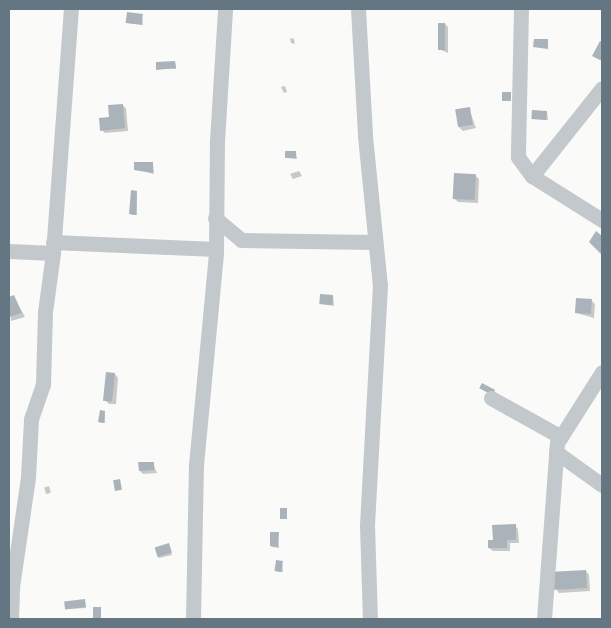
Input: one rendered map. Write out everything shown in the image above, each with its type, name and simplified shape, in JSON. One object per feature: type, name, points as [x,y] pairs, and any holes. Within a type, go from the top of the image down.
[{"type":"street","points":[[11,619],[12,587],[28,477],[31,419],[43,384],[45,312],[53,248],[71,9]]},
{"type":"street","points":[[193,619],[196,465],[216,251],[215,218],[225,9]]},
{"type":"street","points":[[358,9],[375,242],[380,285],[367,524],[370,619]]},
{"type":"street","points":[[521,9],[516,146],[518,157],[532,176],[602,220]]},
{"type":"street","points":[[532,176],[602,88]]},
{"type":"street","points":[[215,218],[241,240]]},
{"type":"street","points":[[9,251],[53,248],[216,251],[241,240],[375,242]]},
{"type":"street","points":[[544,619],[556,452],[561,437],[602,372]]},
{"type":"street","points":[[491,398],[561,437]]},
{"type":"street","points":[[556,452],[602,485]]},
{"type":"building","points":[[127,12],[143,14],[142,25],[126,23]]},
{"type":"building","points":[[438,23],[445,23],[445,50],[438,50]]},
{"type":"building","points":[[534,39],[548,39],[548,49],[533,47]]},
{"type":"building","points":[[600,41],[602,42],[602,61],[592,56]]},
{"type":"building","points":[[175,61],[176,68],[156,70],[156,62]]},
{"type":"building","points":[[502,92],[511,92],[511,101],[502,101]]},
{"type":"building","points":[[123,104],[125,128],[100,131],[99,118],[109,117],[108,105]]},
{"type":"building","points":[[470,107],[473,125],[458,127],[455,109]]},
{"type":"building","points":[[532,110],[547,111],[546,120],[531,119]]},
{"type":"building","points":[[285,151],[296,151],[296,158],[285,158]]},
{"type":"building","points":[[134,162],[153,162],[153,173],[134,170]]},
{"type":"building","points":[[454,173],[476,174],[475,200],[453,199]]},
{"type":"building","points":[[131,190],[137,191],[136,215],[129,214]]},
{"type":"building","points":[[596,231],[602,236],[601,254],[589,242]]},
{"type":"building","points":[[320,294],[333,295],[332,305],[319,304]]},
{"type":"building","points":[[14,295],[22,313],[9,317],[9,297]]},
{"type":"building","points":[[576,298],[592,299],[591,314],[575,313]]},
{"type":"building","points":[[106,372],[115,373],[112,402],[103,401]]},
{"type":"building","points":[[482,383],[495,390],[492,395],[479,388]]},
{"type":"building","points":[[100,410],[105,411],[104,423],[98,422]]},
{"type":"building","points":[[138,462],[154,462],[154,470],[139,471]]},
{"type":"building","points":[[120,479],[122,490],[115,491],[113,480]]},
{"type":"building","points":[[280,508],[287,508],[287,519],[280,519]]},
{"type":"building","points":[[516,524],[516,540],[507,540],[507,548],[488,548],[488,540],[493,540],[492,525]]},
{"type":"building","points":[[270,532],[279,532],[278,547],[270,546]]},
{"type":"building","points":[[169,543],[172,553],[158,557],[155,547]]},
{"type":"building","points":[[276,560],[283,561],[281,572],[274,571]]},
{"type":"building","points":[[586,570],[587,588],[554,590],[553,572]]},
{"type":"building","points":[[85,599],[86,607],[65,609],[64,602]]},
{"type":"building","points":[[93,607],[101,607],[101,619],[93,619]]}]
